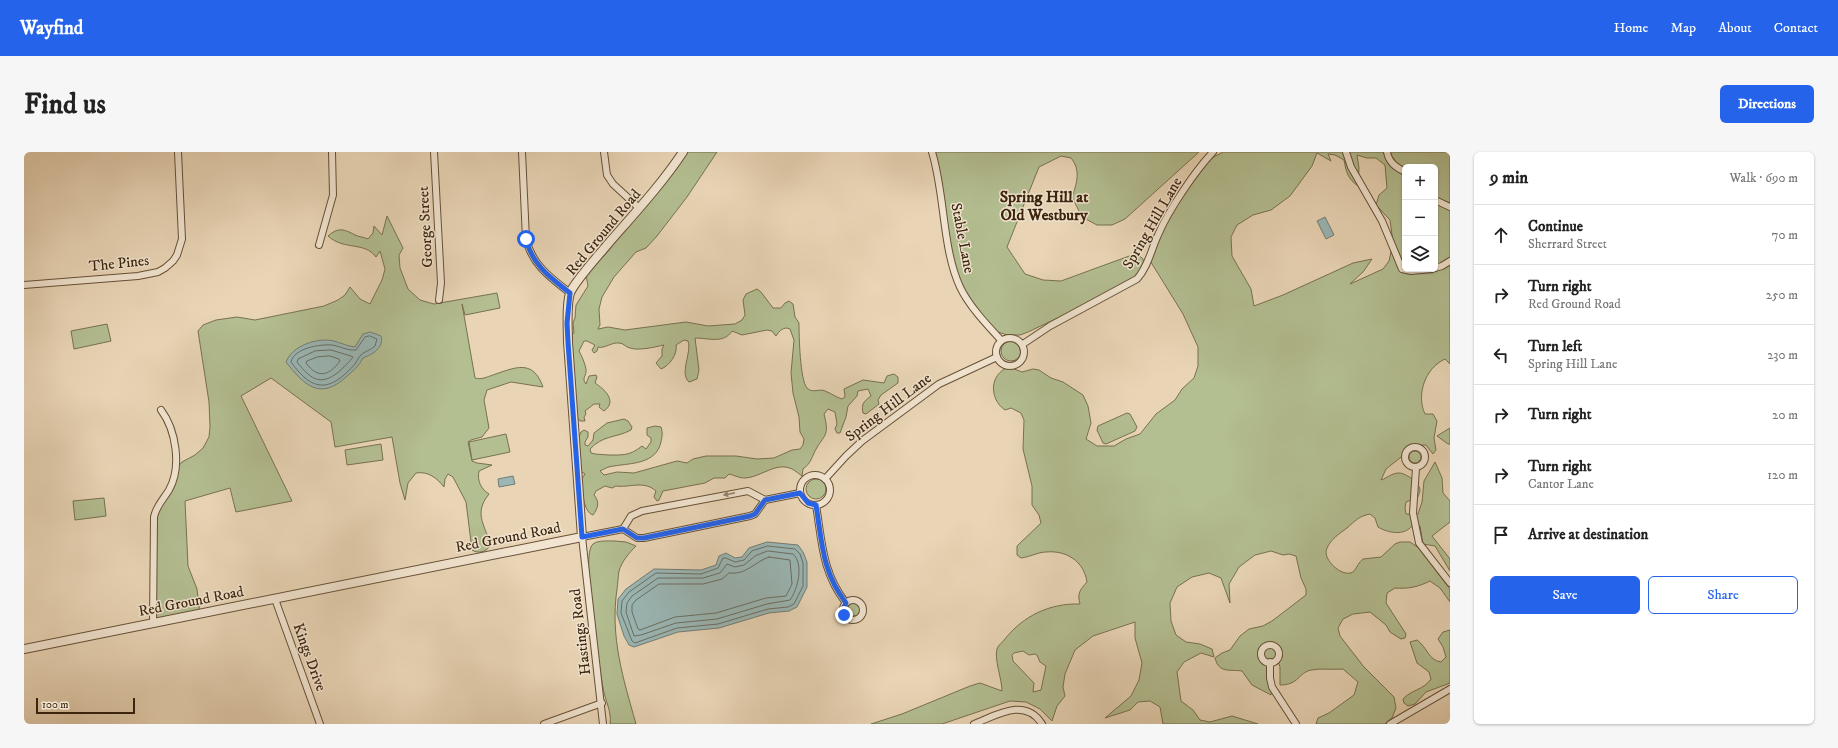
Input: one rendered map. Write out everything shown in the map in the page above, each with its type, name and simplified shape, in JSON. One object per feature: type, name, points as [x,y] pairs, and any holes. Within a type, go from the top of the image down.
[{"type":"street","name":"The Pines","points":[[24,285],[138,276],[158,272],[173,262],[182,239],[178,152]]},
{"type":"street","points":[[318,245],[333,196],[332,152]]},
{"type":"street","name":"George Street","points":[[434,152],[441,283],[439,300]]},
{"type":"street","points":[[522,152],[526,239],[528,249],[544,272],[570,293]]},
{"type":"street","points":[[604,152],[607,175],[613,184],[639,208]]},
{"type":"street","name":"Red Ground Road","points":[[24,649],[582,537],[567,323],[570,293],[590,264],[668,174],[683,152]]},
{"type":"street","name":"Stable Lane","points":[[932,152],[939,180],[949,247],[958,282],[964,293],[1001,340]]},
{"type":"street","name":"Spring Hill Lane","points":[[1023,344],[1050,326],[1136,279],[1146,267],[1158,234],[1167,217],[1200,167],[1213,152]]},
{"type":"street","points":[[1346,152],[1351,167],[1382,222],[1402,269]]},
{"type":"street","points":[[1387,152],[1388,158],[1392,164],[1402,170]]},
{"type":"street","points":[[1438,201],[1450,207]]},
{"type":"street","points":[[1438,267],[1450,261]]},
{"type":"street","points":[[1013,337],[1023,344],[1024,356],[1016,365],[1006,366],[1002,364],[997,356],[996,348],[1001,340],[1013,337]]},
{"type":"street","name":"Spring Hill Lane","points":[[825,479],[862,441],[939,384],[997,356]]},
{"type":"street","points":[[153,623],[154,518],[157,508],[173,481],[175,459],[173,435],[166,417],[161,410]]},
{"type":"street","points":[[1416,468],[1414,513],[1419,543],[1450,583]]},
{"type":"street","points":[[817,474],[825,479],[828,483],[830,492],[825,501],[816,505],[808,503],[800,493],[801,484],[807,476],[817,474]]},
{"type":"street","points":[[623,529],[631,516],[642,511],[748,491],[765,500],[800,493]]},
{"type":"street","points":[[582,537],[623,529],[637,538],[644,538],[729,522],[755,514],[765,500]]},
{"type":"street","points":[[816,505],[826,568],[831,580],[846,603]]},
{"type":"street","name":"Hastings Road","points":[[582,537],[604,724]]},
{"type":"street","name":"Kings Drive","points":[[275,599],[320,724]]},
{"type":"street","points":[[1270,662],[1270,678],[1272,687],[1296,724]]},
{"type":"street","points":[[1390,724],[1450,689]]},
{"type":"street","points":[[544,724],[602,703]]},
{"type":"street","points":[[974,724],[1008,711],[1019,709],[1031,712],[1042,724]]},
{"type":"green space","points":[[685,152],[717,152],[687,197],[657,236],[646,248],[636,252],[614,277],[602,297],[599,309],[600,325],[598,329],[608,327],[625,330],[686,322],[708,326],[735,324],[742,320],[745,315],[743,300],[746,294],[757,289],[773,308],[781,308],[789,301],[793,304],[795,317],[799,323],[800,357],[803,376],[809,390],[823,390],[842,399],[845,397],[844,389],[863,380],[884,383],[887,376],[894,374],[898,377],[898,383],[881,395],[878,400],[879,404],[866,414],[863,413],[862,410],[863,405],[871,396],[868,389],[858,391],[857,396],[848,406],[846,417],[840,433],[837,433],[835,429],[837,424],[835,412],[828,409],[824,414],[826,421],[825,435],[809,463],[803,469],[802,476],[786,467],[774,468],[750,477],[742,478],[729,474],[725,478],[714,478],[705,483],[663,491],[659,500],[657,501],[654,497],[656,491],[647,486],[616,486],[612,488],[605,486],[596,491],[594,495],[598,505],[593,515],[587,510],[585,505],[581,480],[585,474],[580,471],[579,437],[581,432],[584,430],[588,432],[585,445],[588,446],[593,440],[594,433],[607,423],[624,419],[628,421],[632,427],[631,430],[600,441],[590,449],[591,453],[593,454],[618,455],[634,452],[642,446],[646,449],[651,442],[651,438],[647,435],[647,428],[655,426],[661,427],[661,442],[654,455],[642,461],[612,466],[600,471],[604,475],[617,472],[634,473],[677,461],[687,463],[693,459],[706,456],[736,456],[757,459],[774,458],[792,450],[800,449],[803,445],[804,439],[800,432],[799,417],[793,393],[791,373],[794,340],[790,329],[788,328],[779,332],[776,336],[772,331],[767,330],[742,335],[732,331],[725,338],[720,339],[695,338],[699,370],[697,379],[689,382],[685,373],[689,346],[688,341],[684,340],[676,345],[676,352],[674,356],[667,365],[661,369],[656,363],[662,356],[662,349],[664,345],[634,349],[616,343],[598,347],[597,351],[594,353],[592,350],[595,345],[584,341],[579,351],[586,369],[584,378],[585,382],[586,384],[589,376],[596,375],[597,377],[595,383],[602,388],[608,396],[610,403],[604,411],[599,407],[600,404],[594,404],[585,411],[585,421],[580,421],[577,417],[569,335],[574,333],[573,323],[576,305],[588,286],[586,275],[611,248],[615,238],[678,167]]},
{"type":"green space","points":[[932,152],[1199,152],[1125,219],[1112,225],[1097,225],[1082,217],[1072,197],[1077,182],[1077,172],[1071,158],[1061,156],[1039,167],[1007,247],[1025,274],[1043,280],[1061,281],[1132,255],[1142,258],[1146,267],[1125,286],[1028,332],[1020,335],[1007,335],[998,332],[977,311],[958,282]]},
{"type":"green space","points":[[1223,152],[1450,152],[1450,364],[1445,359],[1438,363],[1428,375],[1422,391],[1422,407],[1425,414],[1433,414],[1437,421],[1434,438],[1436,450],[1433,454],[1426,445],[1422,445],[1410,450],[1386,469],[1381,480],[1396,473],[1402,473],[1416,482],[1420,488],[1418,497],[1406,502],[1405,508],[1406,514],[1418,514],[1422,502],[1424,481],[1435,462],[1442,478],[1443,493],[1450,501],[1450,522],[1432,536],[1450,559],[1450,571],[1435,546],[1423,544],[1420,526],[1412,526],[1405,531],[1400,532],[1386,531],[1378,527],[1375,518],[1370,514],[1357,519],[1336,537],[1327,548],[1326,553],[1327,558],[1335,567],[1345,573],[1350,573],[1354,571],[1363,559],[1381,557],[1395,544],[1400,542],[1410,542],[1419,548],[1450,589],[1450,602],[1440,588],[1430,581],[1413,587],[1395,588],[1387,593],[1386,603],[1406,634],[1405,638],[1401,639],[1390,632],[1386,625],[1370,612],[1353,614],[1343,619],[1338,628],[1340,636],[1364,667],[1394,697],[1396,708],[1392,718],[1385,724],[1316,724],[1318,718],[1329,713],[1354,695],[1358,682],[1343,669],[1311,670],[1291,683],[1280,685],[1280,667],[1277,658],[1273,666],[1271,695],[1252,685],[1242,671],[1226,670],[1219,666],[1215,658],[1230,650],[1240,636],[1249,629],[1263,626],[1272,621],[1306,595],[1306,589],[1301,578],[1296,556],[1289,554],[1283,555],[1271,551],[1255,555],[1239,567],[1229,584],[1230,603],[1221,578],[1209,573],[1192,577],[1177,587],[1170,603],[1171,621],[1176,635],[1186,642],[1200,644],[1212,649],[1214,657],[1201,653],[1184,662],[1177,672],[1181,701],[1193,710],[1200,720],[1210,722],[1232,716],[1258,724],[1163,724],[1160,707],[1150,701],[1138,702],[1130,710],[1105,718],[1131,696],[1139,680],[1142,663],[1135,638],[1135,622],[1093,636],[1075,650],[1065,674],[1063,687],[1065,696],[1057,706],[1052,721],[1040,709],[1026,702],[1010,701],[942,724],[871,724],[902,714],[980,683],[1002,691],[996,653],[999,645],[1020,624],[1038,612],[1058,606],[1080,604],[1080,592],[1087,582],[1082,568],[1073,558],[1053,552],[1043,552],[1021,558],[1017,555],[1017,546],[1041,523],[1039,515],[1032,505],[1032,486],[1023,449],[1024,420],[1021,413],[1011,408],[1005,410],[996,400],[994,393],[995,381],[1002,370],[1009,367],[1022,372],[1033,369],[1039,370],[1051,378],[1063,382],[1083,395],[1088,406],[1091,423],[1086,439],[1097,446],[1114,446],[1126,439],[1140,434],[1156,414],[1175,400],[1182,389],[1194,378],[1198,366],[1198,347],[1183,314],[1149,259],[1176,204],[1210,159]],"holes":[[[1317,153],[1331,161],[1328,154],[1335,155],[1344,160],[1348,175],[1358,186],[1359,168],[1357,155],[1367,158],[1376,158],[1385,165],[1387,188],[1379,195],[1376,205],[1390,220],[1393,242],[1389,261],[1383,269],[1350,284],[1363,272],[1372,259],[1353,263],[1283,295],[1254,306],[1251,289],[1232,256],[1231,237],[1237,225],[1253,215],[1271,210],[1290,196],[1312,166]],[[1023,651],[1029,655],[1037,655],[1040,662],[1046,666],[1041,690],[1033,692],[1034,683],[1013,661],[1012,655]]]},
{"type":"green space","points":[[387,216],[403,248],[399,255],[400,268],[408,289],[420,300],[434,304],[497,293],[500,308],[465,315],[462,304],[475,378],[480,379],[516,368],[523,368],[534,372],[539,378],[543,387],[511,382],[487,390],[484,400],[489,428],[482,437],[468,442],[472,461],[492,465],[479,471],[480,484],[489,494],[484,501],[481,514],[490,546],[482,552],[472,550],[466,502],[453,477],[448,474],[445,479],[444,487],[428,474],[416,473],[408,483],[405,500],[400,483],[392,437],[335,447],[331,422],[271,378],[241,396],[292,501],[236,512],[230,488],[185,501],[188,566],[197,589],[200,614],[153,623],[153,523],[175,470],[182,462],[195,455],[203,448],[209,437],[209,402],[198,331],[203,325],[216,320],[237,317],[255,320],[324,306],[345,295],[350,287],[360,299],[370,304],[382,280],[385,269],[380,251],[376,257],[366,249],[334,241],[328,236],[335,231],[341,230],[348,231],[357,236],[368,239],[373,233],[374,226],[382,235]]},
{"type":"green space","points":[[107,324],[111,341],[74,349],[71,331]]},
{"type":"green space","points":[[1011,341],[1018,344],[1021,351],[1018,358],[1011,361],[1004,358],[1001,351],[1004,344]]},
{"type":"green space","points":[[1127,413],[1130,414],[1137,427],[1135,431],[1106,444],[1103,443],[1097,430],[1098,426]]},
{"type":"green space","points":[[1450,428],[1450,444],[1448,444],[1437,436]]},
{"type":"green space","points":[[506,434],[510,452],[472,460],[469,442]]},
{"type":"green space","points":[[381,444],[383,460],[347,465],[345,450]]},
{"type":"green space","points":[[1415,451],[1419,453],[1421,457],[1419,461],[1415,463],[1411,461],[1409,457],[1411,453]]},
{"type":"green space","points":[[812,479],[820,479],[826,485],[826,493],[820,499],[812,499],[806,493],[806,485]]},
{"type":"green space","points":[[104,498],[106,516],[75,520],[73,501]]},
{"type":"green space","points":[[615,541],[626,542],[636,546],[626,557],[619,571],[615,607],[615,624],[622,674],[636,724],[610,724],[610,715],[603,688],[592,612],[589,568],[590,552],[593,544],[595,543]]},
{"type":"green space","points":[[852,602],[858,602],[862,606],[862,612],[858,616],[852,616],[848,612],[848,606]]},
{"type":"green space","points":[[1450,630],[1450,683],[1426,692],[1415,704],[1408,706],[1404,703],[1403,699],[1410,693],[1425,685],[1431,679],[1429,672],[1417,663],[1410,642],[1417,640],[1433,659],[1441,662],[1446,657],[1443,647],[1438,639],[1443,632]]},
{"type":"water","points":[[1325,217],[1334,235],[1326,239],[1317,221]]},
{"type":"water","points":[[370,332],[381,336],[381,344],[377,350],[363,358],[358,366],[337,384],[328,388],[320,389],[306,383],[286,362],[294,351],[306,344],[320,340],[327,340],[355,347],[363,334]]},
{"type":"water","points":[[513,476],[515,484],[499,487],[498,479]]},
{"type":"water","points":[[767,542],[798,545],[803,552],[807,562],[807,587],[797,607],[789,611],[769,613],[719,628],[678,632],[634,647],[629,645],[624,636],[617,614],[618,599],[626,589],[654,569],[701,570],[716,565],[719,556],[726,553],[735,558],[742,557],[749,548]]},
{"type":"district","name":"Spring Hill at Old Westbury","points":[[1044,205]]},
{"type":"route","points":[[526,239],[531,256],[537,264],[544,272],[570,293],[567,323],[582,537],[623,529],[637,538],[644,538],[729,522],[755,514],[765,500],[800,493],[804,501],[812,505],[816,505],[826,568],[831,580],[846,603],[843,609],[844,615]]}]
